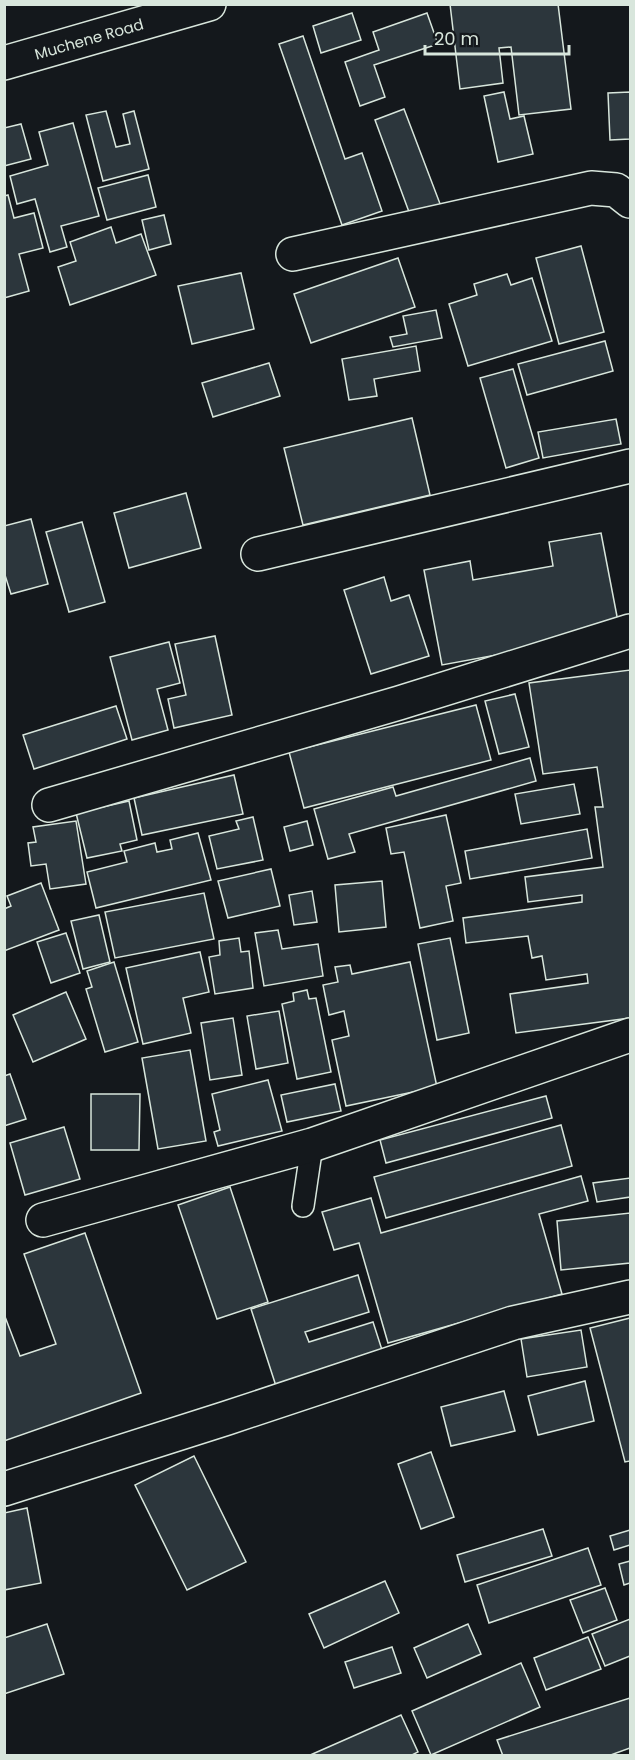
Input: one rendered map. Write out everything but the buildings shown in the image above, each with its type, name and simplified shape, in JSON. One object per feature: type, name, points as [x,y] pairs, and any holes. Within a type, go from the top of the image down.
[{"type":"street","name":"Muchene Road","points":[[4,63],[208,4]]},
{"type":"street","points":[[293,254],[591,188],[616,190],[630,201]]},
{"type":"street","points":[[258,554],[630,466]]},
{"type":"street","points":[[49,805],[399,703],[630,631]]},
{"type":"street","points":[[43,1220],[312,1145],[630,1035]]},
{"type":"street","points":[[4,1489],[513,1323],[630,1297]]},
{"type":"lane","points":[[303,1206],[312,1145]]}]
